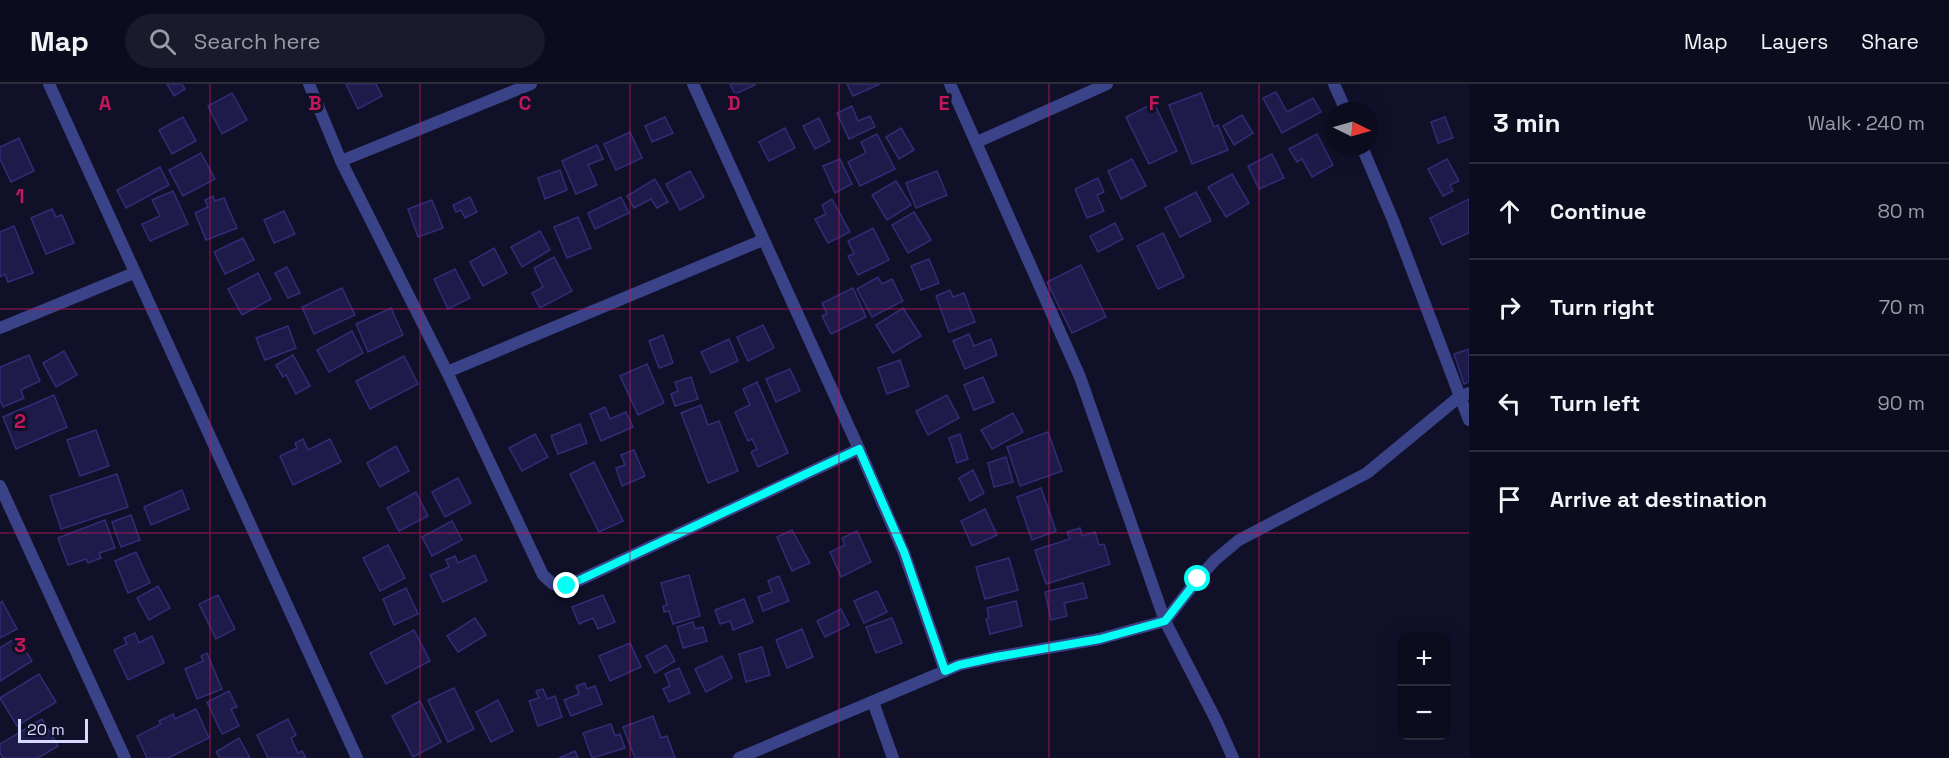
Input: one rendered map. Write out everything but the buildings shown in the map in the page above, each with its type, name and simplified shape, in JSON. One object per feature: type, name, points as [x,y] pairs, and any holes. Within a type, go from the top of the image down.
[{"type":"street","points":[[49,84],[357,758]]},
{"type":"street","points":[[309,84],[341,161],[447,372],[543,575],[553,584],[567,586],[859,449]]},
{"type":"street","points":[[341,161],[531,84]]},
{"type":"street","points":[[693,84],[904,552],[945,671]]},
{"type":"street","points":[[950,84],[1080,377],[1165,621],[1233,758]]},
{"type":"street","points":[[976,142],[1107,84]]},
{"type":"street","points":[[1334,84],[1342,102]]},
{"type":"street","points":[[1366,156],[1464,395],[1469,420]]},
{"type":"street","points":[[447,372],[763,240]]},
{"type":"street","points":[[0,328],[135,273]]},
{"type":"street","points":[[739,758],[959,665],[1100,639],[1165,621],[1209,566],[1239,540],[1367,473],[1464,395]]},
{"type":"street","points":[[0,486],[125,758]]},
{"type":"street","points":[[873,702],[893,758]]},
{"type":"route","points":[[567,586],[859,449],[904,552],[945,671],[959,665],[996,657],[1100,639],[1165,621],[1198,579]]}]
